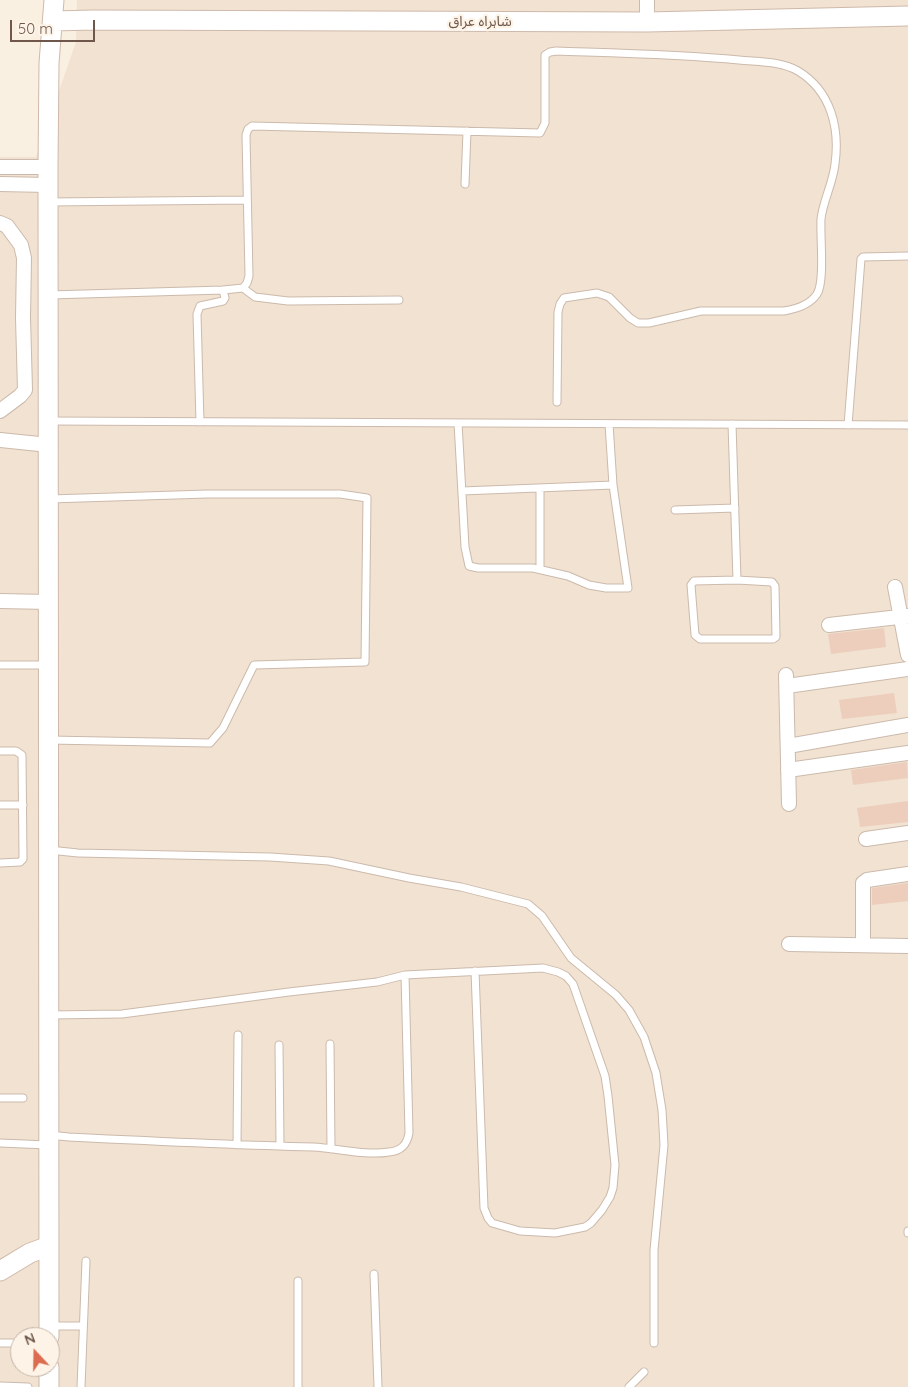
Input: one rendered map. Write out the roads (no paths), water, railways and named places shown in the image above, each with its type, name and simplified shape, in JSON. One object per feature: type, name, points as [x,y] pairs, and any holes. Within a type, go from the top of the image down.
[{"type":"main road","points":[[49,1327],[48,185],[49,63],[54,0]]},
{"type":"main road","name":"شاہراہ عراق","points":[[53,21],[647,22],[908,16]]},
{"type":"main road","points":[[0,1271],[30,1253],[49,1246]]},
{"type":"street","points":[[647,0],[647,22]]},
{"type":"street","points":[[0,167],[48,185]]},
{"type":"street","points":[[0,184],[48,185]]},
{"type":"street","points":[[0,223],[6,226],[23,250],[25,366],[25,390],[0,411]]},
{"type":"street","points":[[0,440],[49,445]]},
{"type":"street","points":[[895,587],[904,617],[908,655]]},
{"type":"street","points":[[0,601],[49,602]]},
{"type":"street","points":[[829,625],[904,617]]},
{"type":"street","points":[[789,804],[786,680],[908,669]]},
{"type":"street","points":[[788,746],[908,725]]},
{"type":"street","points":[[788,770],[908,753]]},
{"type":"street","points":[[866,839],[908,833]]},
{"type":"street","points":[[863,944],[863,883],[867,880],[908,874]]},
{"type":"street","points":[[789,944],[908,946]]},
{"type":"lane","points":[[243,288],[249,276],[246,134],[252,126],[540,133],[544,123],[545,55],[556,51],[702,56],[786,65],[799,72],[810,81],[829,104],[834,116],[836,131],[835,165],[822,218],[820,255],[822,282],[816,295],[796,309],[784,311],[701,311],[649,323],[638,323],[630,318],[609,297],[598,293],[564,298],[558,312],[557,402]]},
{"type":"lane","points":[[466,184],[467,131]]},
{"type":"lane","points":[[48,185],[247,200]]},
{"type":"lane","points":[[848,425],[861,260],[863,257],[908,256]]},
{"type":"lane","points":[[48,295],[243,288],[255,296],[288,301],[398,300]]},
{"type":"lane","points":[[200,422],[197,314],[200,306],[203,304],[223,302],[225,298],[223,290]]},
{"type":"lane","points":[[49,422],[908,425]]},
{"type":"lane","points":[[458,423],[465,547],[469,566],[478,568],[533,568],[568,576],[589,585],[606,588],[628,588],[612,485],[609,424]]},
{"type":"lane","points":[[732,424],[737,580]]},
{"type":"lane","points":[[462,491],[612,485]]},
{"type":"lane","points":[[540,488],[540,569]]},
{"type":"lane","points":[[49,499],[207,494],[340,494],[367,498],[365,662],[254,665],[223,728],[210,743],[49,740]]},
{"type":"lane","points":[[675,510],[735,508]]},
{"type":"lane","points":[[737,580],[772,582],[774,586],[776,637],[700,639],[695,635],[691,586],[694,581],[737,580]]},
{"type":"lane","points":[[0,665],[49,665]]},
{"type":"lane","points":[[0,752],[16,751],[22,755],[23,805],[23,859],[20,862],[0,863]]},
{"type":"lane","points":[[0,805],[23,805]]},
{"type":"lane","points":[[49,850],[78,854],[270,857],[329,861],[461,887],[528,904],[542,916],[572,958],[616,995],[629,1010],[644,1037],[656,1073],[662,1110],[664,1145],[654,1250],[654,1343]]},
{"type":"lane","points":[[49,1015],[122,1014],[377,982],[405,975],[475,971],[543,968],[558,972],[566,976],[573,984],[604,1076],[608,1096],[615,1165],[614,1188],[610,1197],[591,1223],[585,1227],[555,1233],[526,1231],[492,1223],[488,1218],[484,1208],[475,971]]},
{"type":"lane","points":[[0,1143],[69,1137],[280,1146],[381,1153],[399,1150],[408,1141],[405,975]]},
{"type":"lane","points":[[237,1145],[238,1035]]},
{"type":"lane","points":[[330,1044],[331,1149]]},
{"type":"lane","points":[[279,1045],[280,1146]]},
{"type":"lane","points":[[0,1098],[23,1098]]},
{"type":"lane","points":[[81,1387],[86,1261]]},
{"type":"lane","points":[[374,1274],[378,1387]]},
{"type":"lane","points":[[298,1281],[298,1387]]},
{"type":"lane","points":[[60,1329],[83,1326]]},
{"type":"lane","points":[[628,1387],[644,1372]]},
{"type":"lane","points":[[0,1386],[28,1387]]}]
